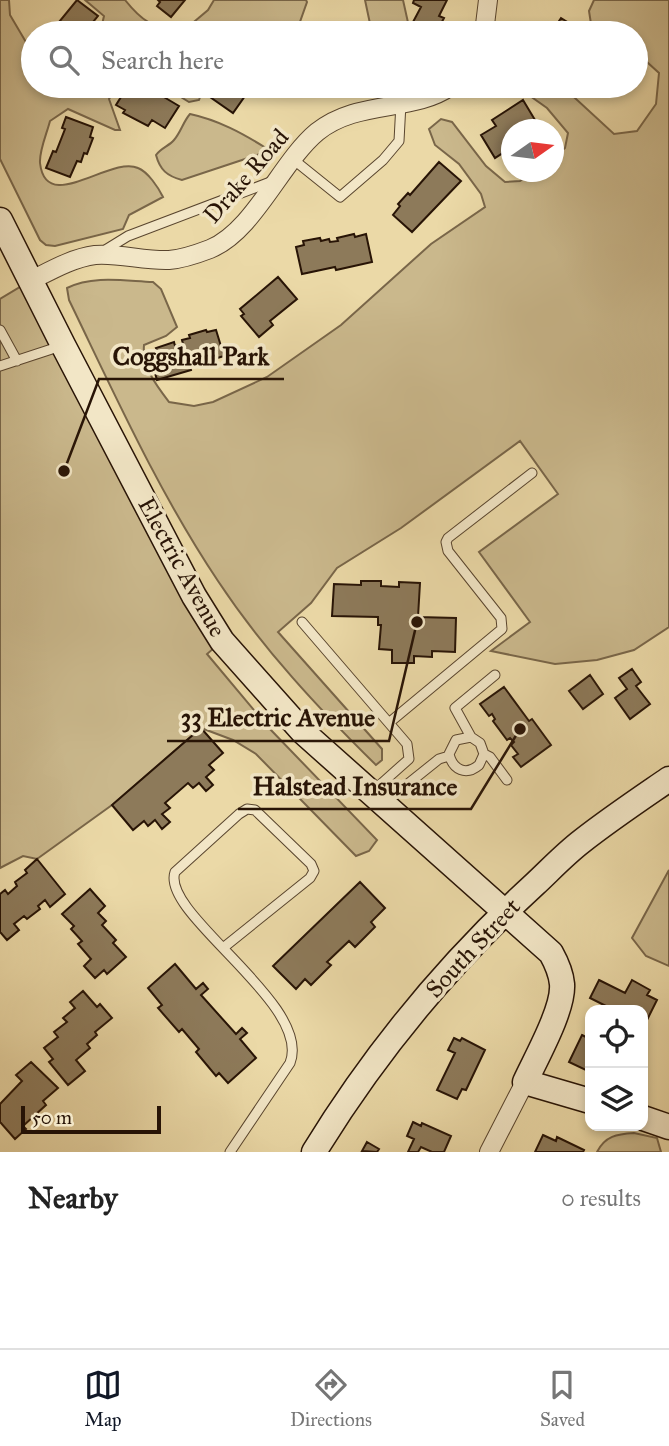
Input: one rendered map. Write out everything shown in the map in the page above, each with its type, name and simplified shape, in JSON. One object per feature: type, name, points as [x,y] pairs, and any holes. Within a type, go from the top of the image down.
[{"type":"main road","name":"Electric Avenue","points":[[1,224],[194,596],[222,641],[303,733],[551,953],[562,982],[562,991],[555,1018],[525,1082]]},
{"type":"main road","name":"South Street","points":[[314,1152],[334,1120],[408,1020],[457,961],[504,912],[581,842],[669,779]]},
{"type":"main road","points":[[525,1082],[585,1100]]},
{"type":"main road","points":[[648,1120],[669,1127]]},
{"type":"street","points":[[485,21],[488,0]]},
{"type":"street","name":"Drake Road","points":[[30,281],[68,263],[97,255],[169,260],[207,250],[233,234],[318,132],[336,120],[367,109],[420,98]]},
{"type":"street","points":[[489,1152],[525,1082]]},
{"type":"lane","points":[[294,160],[340,197],[383,160],[399,141],[401,102]]},
{"type":"lane","points":[[97,255],[128,236],[278,180]]},
{"type":"lane","points":[[0,330],[17,361]]},
{"type":"lane","points":[[0,366],[62,345]]},
{"type":"lane","points":[[390,722],[502,629],[501,618],[447,551],[446,542],[532,473]]},
{"type":"lane","points":[[302,622],[407,744],[409,760],[377,799]]},
{"type":"lane","points":[[495,675],[455,708],[471,737],[480,743],[484,754],[490,757],[507,779]]},
{"type":"lane","points":[[471,737],[456,740],[450,749],[449,756],[457,769],[469,771],[479,765],[484,754]]},
{"type":"lane","points":[[377,799],[449,756]]},
{"type":"lane","points":[[223,948],[310,878],[314,871],[311,864],[255,810],[247,809],[239,814],[174,875],[173,883],[178,896],[223,948],[282,1016],[289,1029],[293,1048],[290,1063],[230,1152]]},
{"type":"shaded area","points":[[0,0],[9,0],[10,15],[21,34],[21,98],[110,98],[120,130],[68,109],[50,121],[40,158],[45,178],[54,184],[67,184],[126,166],[138,168],[145,173],[156,184],[163,197],[129,215],[123,229],[55,246],[46,245],[40,240],[0,159]]},
{"type":"shaded area","points":[[85,0],[125,0],[147,21],[103,21],[104,16]]},
{"type":"shaded area","points":[[214,0],[307,2],[300,21],[195,21],[208,10]]},
{"type":"shaded area","points":[[365,0],[403,0],[408,21],[369,21]]},
{"type":"shaded area","points":[[594,0],[669,0],[669,627],[634,650],[597,660],[555,664],[491,651],[530,622],[479,552],[558,494],[520,441],[401,528],[337,568],[311,603],[278,632],[382,749],[382,760],[376,765],[292,677],[218,581],[176,513],[139,443],[69,300],[67,288],[87,281],[109,280],[153,282],[161,289],[177,327],[166,336],[144,345],[144,353],[151,375],[169,402],[194,406],[213,402],[267,377],[341,325],[431,244],[485,207],[481,194],[459,164],[435,145],[429,129],[441,119],[452,122],[486,166],[501,179],[501,182],[564,182],[564,149],[568,133],[564,128],[564,119],[556,119],[533,98],[575,98],[614,134],[637,131],[656,104],[659,73],[648,63],[648,21],[591,21],[589,11]]},
{"type":"shaded area","points":[[182,98],[200,98],[199,100],[189,102]]},
{"type":"shaded area","points":[[190,114],[230,128],[266,150],[182,180],[172,177],[162,168],[156,155],[174,140]]},
{"type":"shaded area","points":[[30,281],[222,641],[207,654],[269,728],[377,840],[369,851],[356,856],[256,754],[233,740],[201,728],[112,805],[37,859],[23,856],[0,868],[0,299]]},
{"type":"shaded area","points":[[669,870],[669,966],[646,956],[632,938]]},
{"type":"shaded area","points":[[634,1133],[657,1138],[661,1152],[597,1152],[604,1142],[612,1137]]},
{"type":"building","points":[[77,0],[98,16],[94,21],[60,21]]},
{"type":"building","points":[[158,0],[185,0],[171,17],[157,6],[160,2]]},
{"type":"building","points":[[414,0],[447,0],[439,16],[444,18],[442,21],[414,21],[421,7],[413,3]]},
{"type":"building","points":[[120,98],[166,98],[179,106],[165,128],[152,120],[148,126],[123,113],[125,110],[116,105]]},
{"type":"building","points":[[211,98],[244,98],[233,113]]},
{"type":"building","points":[[523,100],[534,119],[501,119],[501,154],[495,158],[481,135],[496,126],[492,120]]},
{"type":"building","points":[[66,117],[93,127],[90,137],[93,138],[87,154],[84,153],[81,162],[77,161],[70,177],[46,168],[53,151],[56,152],[65,129],[62,128]]},
{"type":"building","points":[[439,162],[461,181],[412,232],[393,215],[400,206],[398,204],[408,193],[410,195]]},
{"type":"building","points":[[354,234],[355,237],[366,234],[372,262],[302,274],[296,247],[304,245],[303,241],[320,238],[321,241],[338,241],[337,238]]},
{"type":"building","points":[[278,277],[297,299],[270,321],[273,325],[259,337],[241,316],[244,314],[240,309]]},
{"type":"building","points":[[216,330],[224,356],[157,380],[149,352],[174,342],[175,346],[183,344],[182,340],[190,338],[189,335]]},
{"type":"building","points":[[361,581],[381,581],[381,586],[399,587],[399,582],[420,583],[418,617],[456,618],[455,652],[432,651],[432,657],[414,656],[414,663],[392,663],[392,650],[379,649],[381,625],[378,625],[378,617],[332,616],[334,584],[361,585]]},
{"type":"building","points":[[632,669],[641,682],[636,686],[650,704],[630,719],[615,698],[627,689],[619,678]]},
{"type":"building","points":[[590,675],[603,694],[583,709],[569,691]]},
{"type":"building","points":[[504,687],[551,745],[521,767],[513,757],[518,754],[511,745],[514,742],[510,738],[507,740],[493,721],[495,719],[492,714],[489,716],[480,704]]},
{"type":"building","points":[[201,728],[223,753],[209,765],[214,770],[206,777],[213,785],[206,791],[199,783],[193,788],[188,783],[165,803],[170,808],[162,814],[170,822],[162,829],[155,820],[148,826],[144,821],[133,830],[112,805]]},
{"type":"building","points":[[37,859],[65,894],[50,907],[45,900],[38,906],[40,909],[27,919],[24,916],[14,924],[19,930],[7,940],[0,932],[0,894],[5,890],[8,894],[17,886],[15,882],[27,873],[25,870]]},
{"type":"building","points":[[360,882],[385,908],[371,922],[375,927],[355,947],[349,941],[327,962],[331,965],[311,985],[305,979],[296,989],[273,966]]},
{"type":"building","points":[[90,889],[105,906],[98,913],[106,921],[102,925],[116,940],[113,943],[126,957],[107,974],[104,970],[95,978],[84,966],[91,959],[78,944],[82,941],[71,929],[74,926],[62,914]]},
{"type":"building","points":[[175,964],[196,989],[203,983],[208,989],[201,995],[236,1034],[242,1028],[247,1033],[240,1039],[256,1058],[228,1083],[219,1073],[216,1076],[196,1052],[199,1049],[182,1029],[179,1032],[158,1008],[162,1005],[148,988]]},
{"type":"building","points":[[599,980],[625,993],[632,980],[650,990],[647,995],[657,1000],[648,1018],[648,1005],[604,1005],[590,998]]},
{"type":"building","points":[[83,991],[97,1007],[100,1004],[112,1018],[95,1032],[97,1035],[87,1044],[90,1048],[76,1060],[85,1071],[68,1085],[49,1062],[53,1059],[44,1048],[58,1037],[54,1032],[67,1022],[63,1018],[75,1008],[70,1002]]},
{"type":"building","points":[[582,1035],[585,1036],[585,1070],[569,1062]]},
{"type":"building","points":[[454,1038],[460,1041],[462,1038],[485,1050],[466,1090],[462,1089],[457,1099],[437,1090],[455,1053],[448,1050]]},
{"type":"building","points":[[31,1062],[58,1088],[43,1101],[46,1105],[23,1126],[26,1129],[15,1139],[0,1122],[0,1104],[22,1081],[16,1075]]},
{"type":"building","points":[[413,1122],[421,1126],[422,1123],[451,1136],[444,1152],[432,1152],[421,1147],[418,1152],[408,1152],[414,1139],[407,1136]]},
{"type":"building","points":[[543,1135],[556,1141],[557,1137],[584,1150],[535,1152]]},
{"type":"building","points":[[367,1142],[379,1149],[377,1152],[362,1151]]},
{"type":"place","name":"Coggshall Park","points":[[64,471]]},
{"type":"place","name":"33 Electric Avenue","points":[[417,622]]},
{"type":"place","name":"Halstead Insurance","points":[[520,729]]}]
